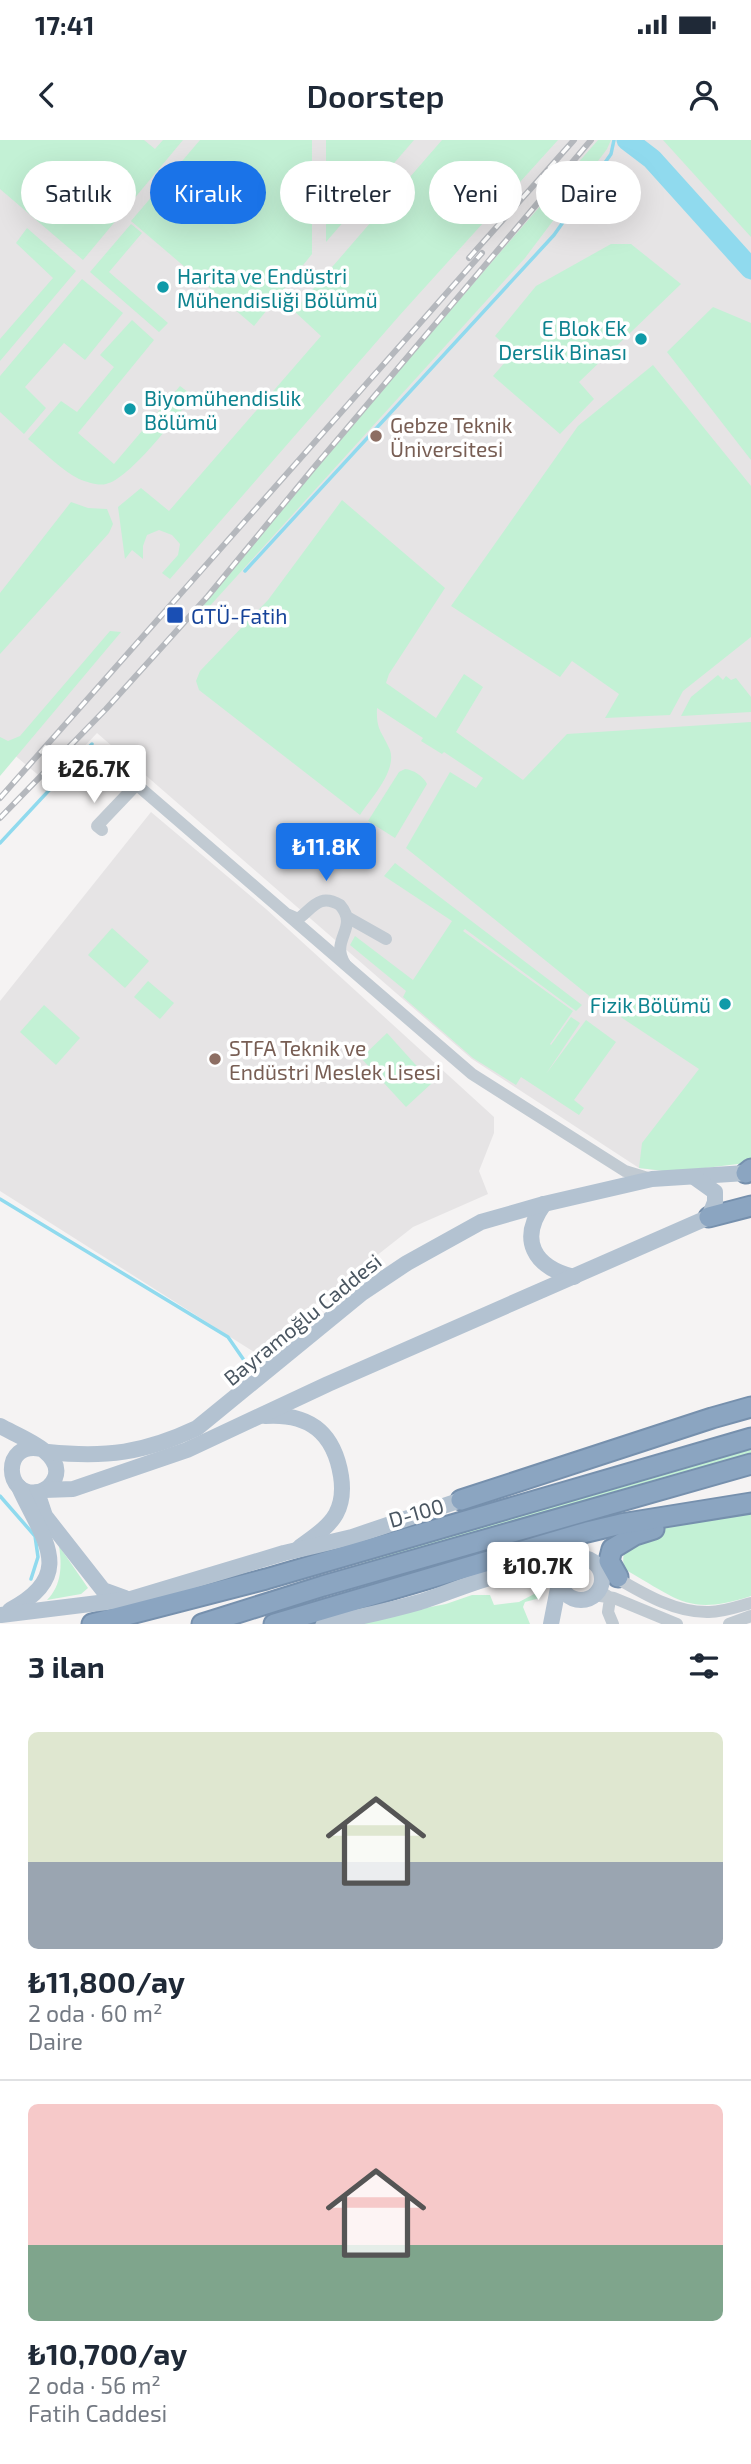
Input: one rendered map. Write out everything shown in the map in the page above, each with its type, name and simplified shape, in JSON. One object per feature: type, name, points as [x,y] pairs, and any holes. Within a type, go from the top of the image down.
[{"type":"highway","points":[[709,1217],[751,1206]]},
{"type":"highway","points":[[461,1500],[751,1407]]},
{"type":"highway","points":[[710,1450],[751,1430]]},
{"type":"highway","name":"D-100","points":[[92,1624],[266,1579],[751,1438]]},
{"type":"highway","points":[[202,1624],[323,1586],[751,1465]]},
{"type":"highway","points":[[274,1624],[587,1532],[751,1503]]},
{"type":"highway","points":[[599,1568],[604,1554],[635,1535],[725,1507]]},
{"type":"highway","points":[[616,1545],[609,1555],[611,1568],[618,1577]]},
{"type":"main road","name":"Bayramoğlu Caddesi","points":[[45,1450],[82,1455],[126,1453],[170,1441],[197,1428],[362,1293],[407,1263],[481,1222],[652,1179],[749,1171]]},
{"type":"main road","points":[[10,1473],[24,1490],[73,1489],[187,1450],[253,1418],[709,1217],[715,1202],[715,1192],[694,1177]]},
{"type":"main road","points":[[544,1204],[531,1231],[533,1247],[539,1260],[547,1266],[574,1277]]},
{"type":"main road","points":[[253,1418],[287,1415],[304,1421],[324,1435],[336,1453],[342,1486],[337,1512],[322,1530],[297,1550]]},
{"type":"main road","points":[[0,1426],[45,1450],[53,1458],[56,1472],[54,1479],[41,1491]]},
{"type":"main road","points":[[0,1616],[23,1604],[38,1590],[46,1576],[49,1564],[48,1543],[10,1473],[18,1454],[29,1448],[45,1450]]},
{"type":"main road","points":[[41,1491],[46,1517],[103,1590],[131,1599]]},
{"type":"main road","points":[[0,1616],[131,1599],[297,1550],[352,1537],[461,1500]]},
{"type":"main road","points":[[575,1559],[588,1560],[599,1568],[601,1585],[594,1597],[563,1609],[551,1624],[564,1568],[575,1559]]},
{"type":"main road","points":[[324,1624],[395,1609],[501,1575],[527,1570],[554,1578],[568,1596],[594,1597]]},
{"type":"street","points":[[115,766],[472,1074],[625,1171],[652,1179]]},
{"type":"street","points":[[102,831],[97,825],[137,784]]},
{"type":"street","points":[[288,915],[298,919],[312,904],[326,900],[340,905],[347,917],[386,939]]},
{"type":"street","points":[[347,917],[346,930],[338,950],[353,973]]},
{"type":"street","points":[[601,1156],[609,1165],[612,1174],[612,1180],[606,1190]]},
{"type":"street","points":[[599,1568],[660,1601],[694,1611],[720,1611],[751,1603]]},
{"type":"street","points":[[594,1597],[625,1602],[677,1624]]},
{"type":"street","points":[[594,1597],[610,1599],[608,1612],[612,1622]]},
{"type":"street","points":[[612,1622],[613,1605],[625,1602]]},
{"type":"street","points":[[729,1624],[751,1616]]},
{"type":"shaded area","name":"Gebze Teknik Üniversitesi","points":[[0,140],[751,140],[751,1158],[673,1172],[639,1168],[472,1059],[97,733],[49,784],[0,743]]},
{"type":"shaded area","name":"STFA Teknik ve Endüstri Meslek Lisesi","points":[[151,812],[266,909],[494,1117],[494,1133],[479,1171],[488,1194],[413,1227],[254,1352],[0,1191],[0,1001]]},
{"type":"green space","points":[[0,140],[144,140],[155,149],[163,140],[183,140],[166,161],[150,161],[150,180],[136,196],[136,161],[21,161],[21,207],[0,189]]},
{"type":"green space","points":[[200,140],[312,140],[312,161],[280,161],[280,224],[312,224],[312,254],[254,326],[135,224],[136,215],[150,199],[150,224],[266,224],[266,161],[182,161]]},
{"type":"green space","points":[[326,140],[414,140],[396,161],[326,161]]},
{"type":"green space","points":[[442,140],[558,140],[536,161],[522,180],[522,161],[429,161],[429,224],[482,224],[170,579],[162,573],[178,555],[180,544],[172,535],[159,530],[147,535],[143,546],[143,559],[132,550],[125,559],[118,507],[141,488],[169,511],[321,336],[294,311],[369,224],[415,224],[415,171]]},
{"type":"green space","points":[[598,140],[611,140],[598,161],[580,161]]},
{"type":"green space","points":[[663,140],[751,140],[751,237]]},
{"type":"green space","points":[[536,212],[536,224],[551,224],[525,258],[198,619],[194,615]]},
{"type":"green space","points":[[41,224],[113,224],[83,260]]},
{"type":"green space","points":[[131,224],[142,233],[109,272],[168,323],[159,332],[90,272]]},
{"type":"green space","points":[[326,224],[342,224],[326,242]]},
{"type":"green space","points":[[27,228],[76,271],[0,361],[0,339],[53,278],[16,243]]},
{"type":"green space","points":[[611,244],[631,244],[681,284],[579,382],[594,399],[560,434],[493,376],[513,353],[495,336],[536,286]]},
{"type":"green space","points":[[82,279],[123,313],[85,360],[64,343],[25,387],[46,408],[24,434],[0,412],[0,376]]},
{"type":"green space","points":[[713,307],[751,323],[751,460],[667,352]]},
{"type":"green space","points":[[132,320],[154,340],[78,433],[114,464],[180,386],[193,396],[152,446],[127,471],[106,484],[92,483],[66,471],[28,439],[61,401],[77,412],[114,367],[100,355]]},
{"type":"green space","points":[[653,365],[751,486],[751,637],[683,691],[670,715],[605,718],[619,694],[572,661],[560,677],[451,606],[578,426]]},
{"type":"green space","points":[[342,500],[445,588],[389,674],[386,683],[436,718],[464,674],[483,687],[456,732],[523,780],[567,734],[751,722],[751,1158],[746,1163],[673,1172],[639,1168],[642,1143],[699,1069],[592,998],[406,848],[450,772],[476,788],[483,778],[444,752],[442,754],[421,741],[423,738],[377,708],[379,726],[390,750],[390,767],[382,784],[360,815],[199,690],[196,681],[200,671],[268,600]]},
{"type":"green space","points":[[71,502],[88,508],[107,509],[113,524],[109,533],[0,654],[0,593]]},
{"type":"green space","points":[[110,631],[121,632],[0,776],[0,737],[8,741],[20,736]]},
{"type":"green space","points":[[718,675],[723,680],[726,676],[731,680],[736,678],[751,697],[751,712],[681,716],[691,697]]},
{"type":"green space","points":[[405,769],[418,774],[427,784],[395,838],[368,821],[399,772]]},
{"type":"green space","points":[[395,863],[582,1005],[576,1011],[465,929],[463,931],[573,1011],[551,1045],[571,1017],[580,1023],[546,1074],[586,1020],[616,1042],[574,1100],[584,1108],[579,1115],[521,1077],[516,1085],[473,1058],[403,997],[406,991],[350,945],[355,936],[413,980],[452,921],[384,876]]},
{"type":"green space","points":[[112,928],[149,961],[125,988],[88,955]]},
{"type":"green space","points":[[148,981],[174,1003],[160,1019],[134,997]]},
{"type":"green space","points":[[44,1005],[80,1038],[56,1065],[20,1032]]},
{"type":"green space","points":[[387,1033],[432,1083],[406,1107],[361,1058]]},
{"type":"green space","points":[[751,1448],[751,1453],[324,1575],[516,1515]]},
{"type":"green space","points":[[751,1507],[751,1596],[712,1605],[697,1604],[671,1596],[624,1569],[625,1551],[652,1532],[686,1521]]},
{"type":"green space","points":[[59,1546],[88,1588],[81,1594],[47,1600],[56,1588],[60,1574]]},
{"type":"green space","points":[[539,1593],[540,1598],[525,1602],[523,1607],[530,1624],[343,1624],[446,1604],[472,1595],[490,1595],[494,1605],[519,1602]]},
{"type":"waterway","points":[[245,571],[554,235],[611,154],[614,140]]},
{"type":"waterway","points":[[627,140],[652,159],[751,269]]},
{"type":"waterway","points":[[0,843],[92,744]]},
{"type":"waterway","points":[[0,1199],[228,1337],[248,1366]]},
{"type":"waterway","points":[[0,1496],[35,1536],[38,1557],[31,1579]]},
{"type":"railway","points":[[469,258],[574,140]]},
{"type":"railway","points":[[0,818],[106,709],[208,596],[591,140]]},
{"type":"railway","points":[[0,798],[482,253]]},
{"type":"place","name":"Harita ve Endüstri Mühendisliği Bölümü","points":[[163,287]]},
{"type":"place","name":"E Blok Ek Derslik Binası","points":[[641,339]]},
{"type":"place","name":"Biyomühendislik Bölümü","points":[[130,409]]},
{"type":"place","name":"Gebze Teknik Üniversitesi","points":[[376,436]]},
{"type":"place","name":"GTÜ-Fatih","points":[[175,615]]},
{"type":"place","name":"Fizik Bölümü","points":[[725,1004]]},
{"type":"place","name":"STFA Teknik ve Endüstri Meslek Lisesi","points":[[215,1059]]}]
